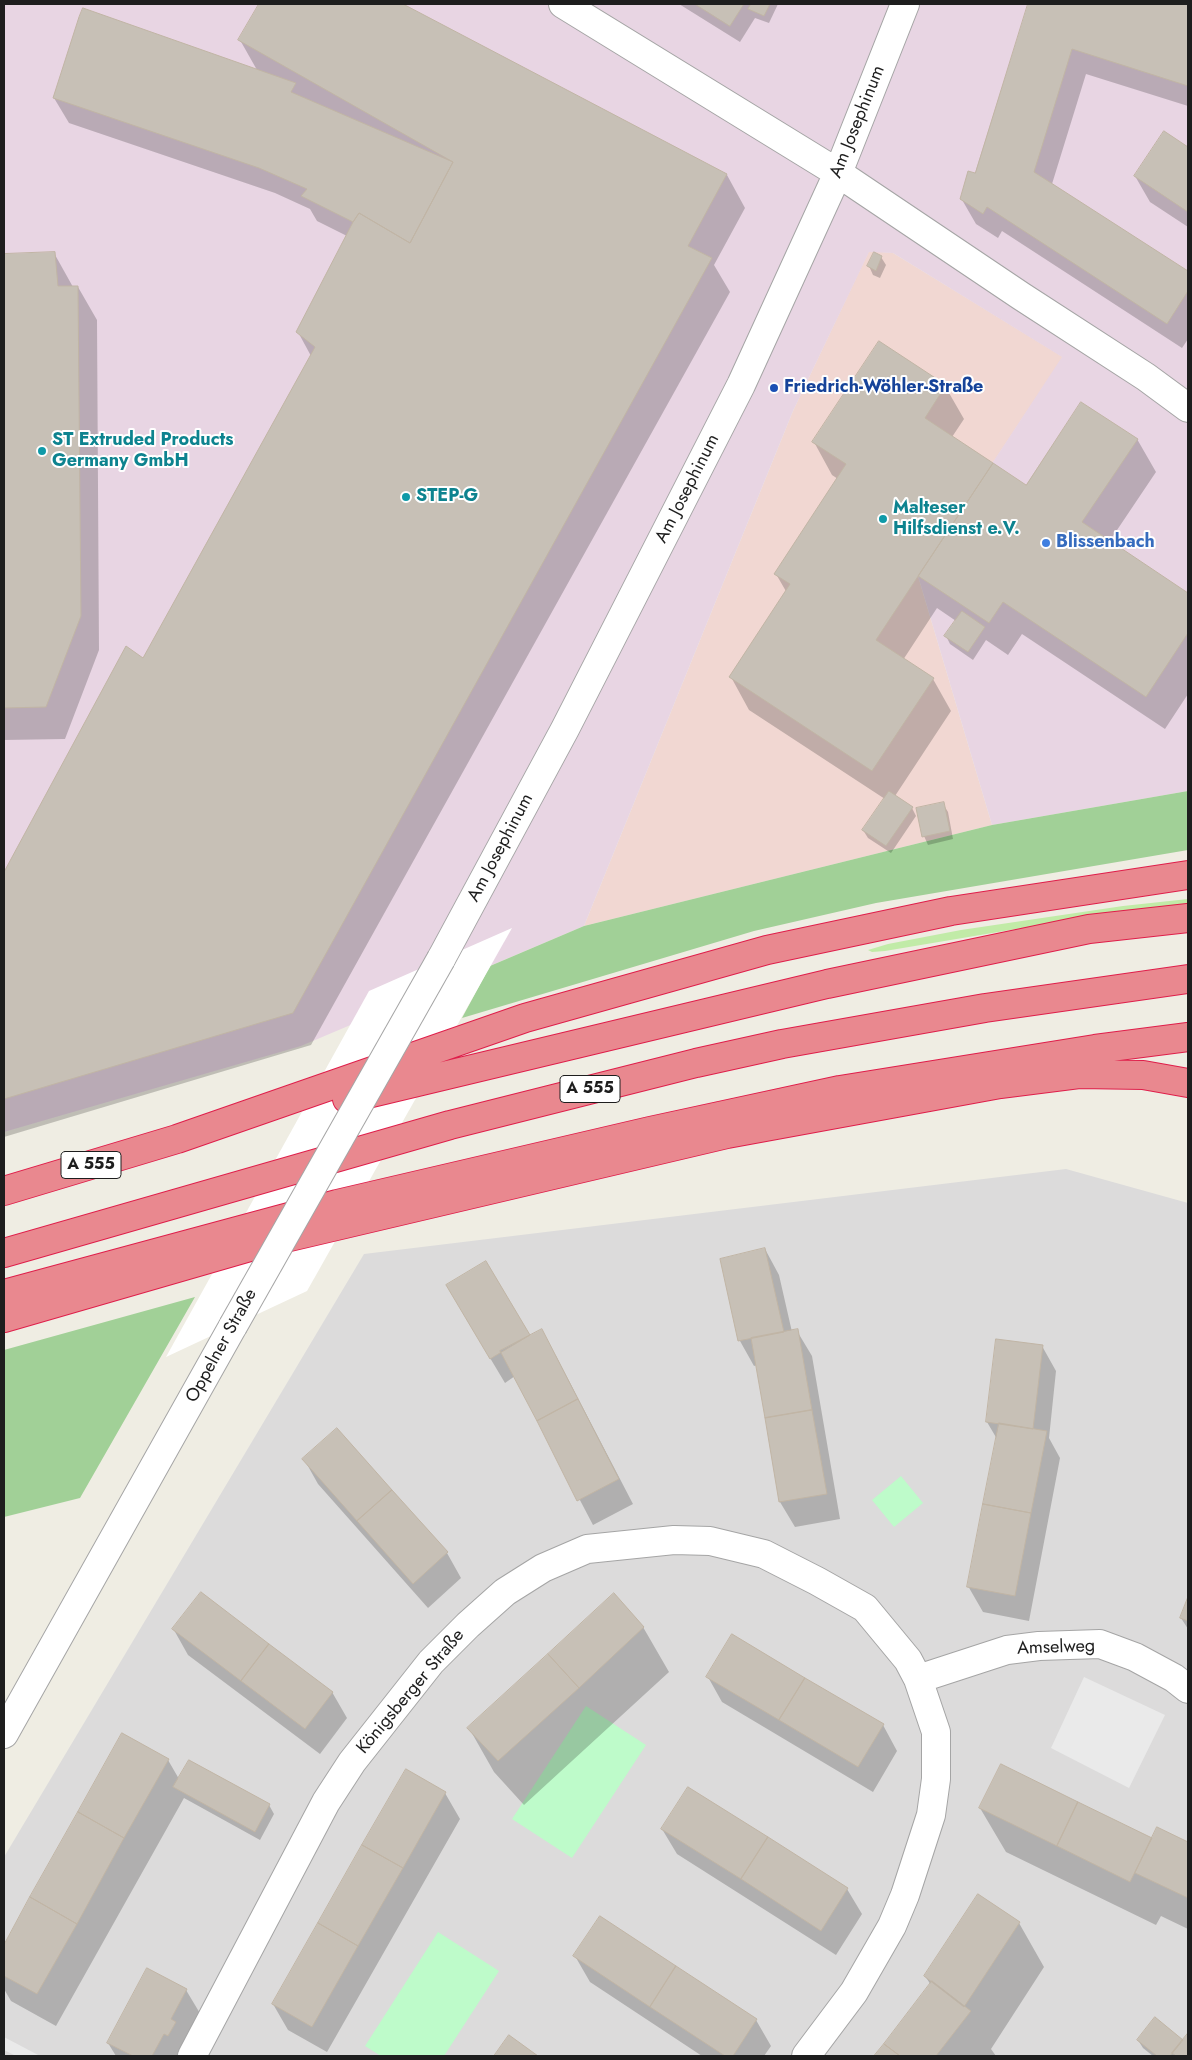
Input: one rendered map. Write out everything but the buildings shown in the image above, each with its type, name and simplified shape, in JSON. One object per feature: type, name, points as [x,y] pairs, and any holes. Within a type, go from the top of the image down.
[{"type":"highway","points":[[177,1139],[525,1018],[767,950],[951,911],[1188,875]]},
{"type":"highway","name":"A 555","points":[[4,1191],[177,1139],[827,984],[1088,929],[1188,918]]},
{"type":"highway","name":"A 555","points":[[4,1253],[450,1125],[696,1062],[782,1044],[985,1008],[1188,979]]},
{"type":"highway","points":[[4,1294],[337,1204],[650,1131],[840,1090],[1095,1048],[1188,1037]]},
{"type":"highway","points":[[4,1318],[260,1244],[727,1134],[991,1086],[1079,1074],[1143,1075],[1188,1083]]},
{"type":"street","points":[[563,4],[838,173],[1188,408]]},
{"type":"street","name":"Am Josephinum","points":[[441,960],[565,729],[741,385],[838,173],[904,4]]},
{"type":"street","name":"Oppelner Straße","points":[[4,1734],[441,960]]},
{"type":"street","name":"Königsberger Straße","points":[[192,2056],[326,1802],[352,1762],[431,1662],[505,1592],[543,1568],[587,1549],[674,1540],[710,1541],[764,1554],[865,1608],[908,1660],[918,1679],[936,1732],[931,1815],[902,1903],[876,1956],[854,1992],[806,2056]]},
{"type":"street","name":"Amselweg","points":[[918,1679],[1007,1650],[1040,1646],[1100,1644],[1135,1657],[1174,1678],[1188,1689]]},
{"type":"shaded area","points":[[4,4],[1188,4],[1188,791],[992,825],[918,576],[1062,357],[893,253],[869,252],[793,411],[584,926],[301,1046],[4,1132]]},
{"type":"shaded area","name":"Malteser Hilfsdienst e.V.","points":[[869,251],[893,253],[1063,357],[918,576],[992,825],[584,926],[793,411]]},
{"type":"shaded area","points":[[1066,1169],[1188,1203],[1188,2056],[4,2056],[4,1857],[364,1254]]},
{"type":"shaded area","points":[[1084,1677],[1165,1715],[1129,1788],[1051,1748]]},
{"type":"shaded area","points":[[4,2037],[40,2056],[16,2056],[4,2050]]},
{"type":"green space","points":[[1188,791],[1188,850],[876,903],[754,931],[462,1018],[490,966],[584,926],[992,825]]},
{"type":"green space","points":[[1188,899],[1188,905],[1034,926],[885,951],[872,952],[868,950],[888,944],[961,930],[1123,906]]},
{"type":"green space","points":[[195,1297],[80,1498],[4,1517],[4,1350]]},
{"type":"green space","points":[[901,1476],[923,1503],[894,1527],[872,1500]]},
{"type":"green space","points":[[586,1706],[646,1745],[572,1858],[512,1819]]},
{"type":"green space","points":[[438,1932],[499,1971],[444,2056],[381,2056],[365,2046]]},
{"type":"pier","points":[[512,928],[307,1291],[166,1357],[369,991]]},
{"type":"place","name":"Friedrich-Wöhler-Straße","points":[[774,388]]},
{"type":"place","name":"ST Extruded Products Germany GmbH","points":[[42,451]]},
{"type":"place","name":"STEP-G","points":[[406,497]]},
{"type":"place","name":"Malteser Hilfsdienst e.V.","points":[[883,519]]},
{"type":"place","name":"Blissenbach","points":[[1046,543]]}]
